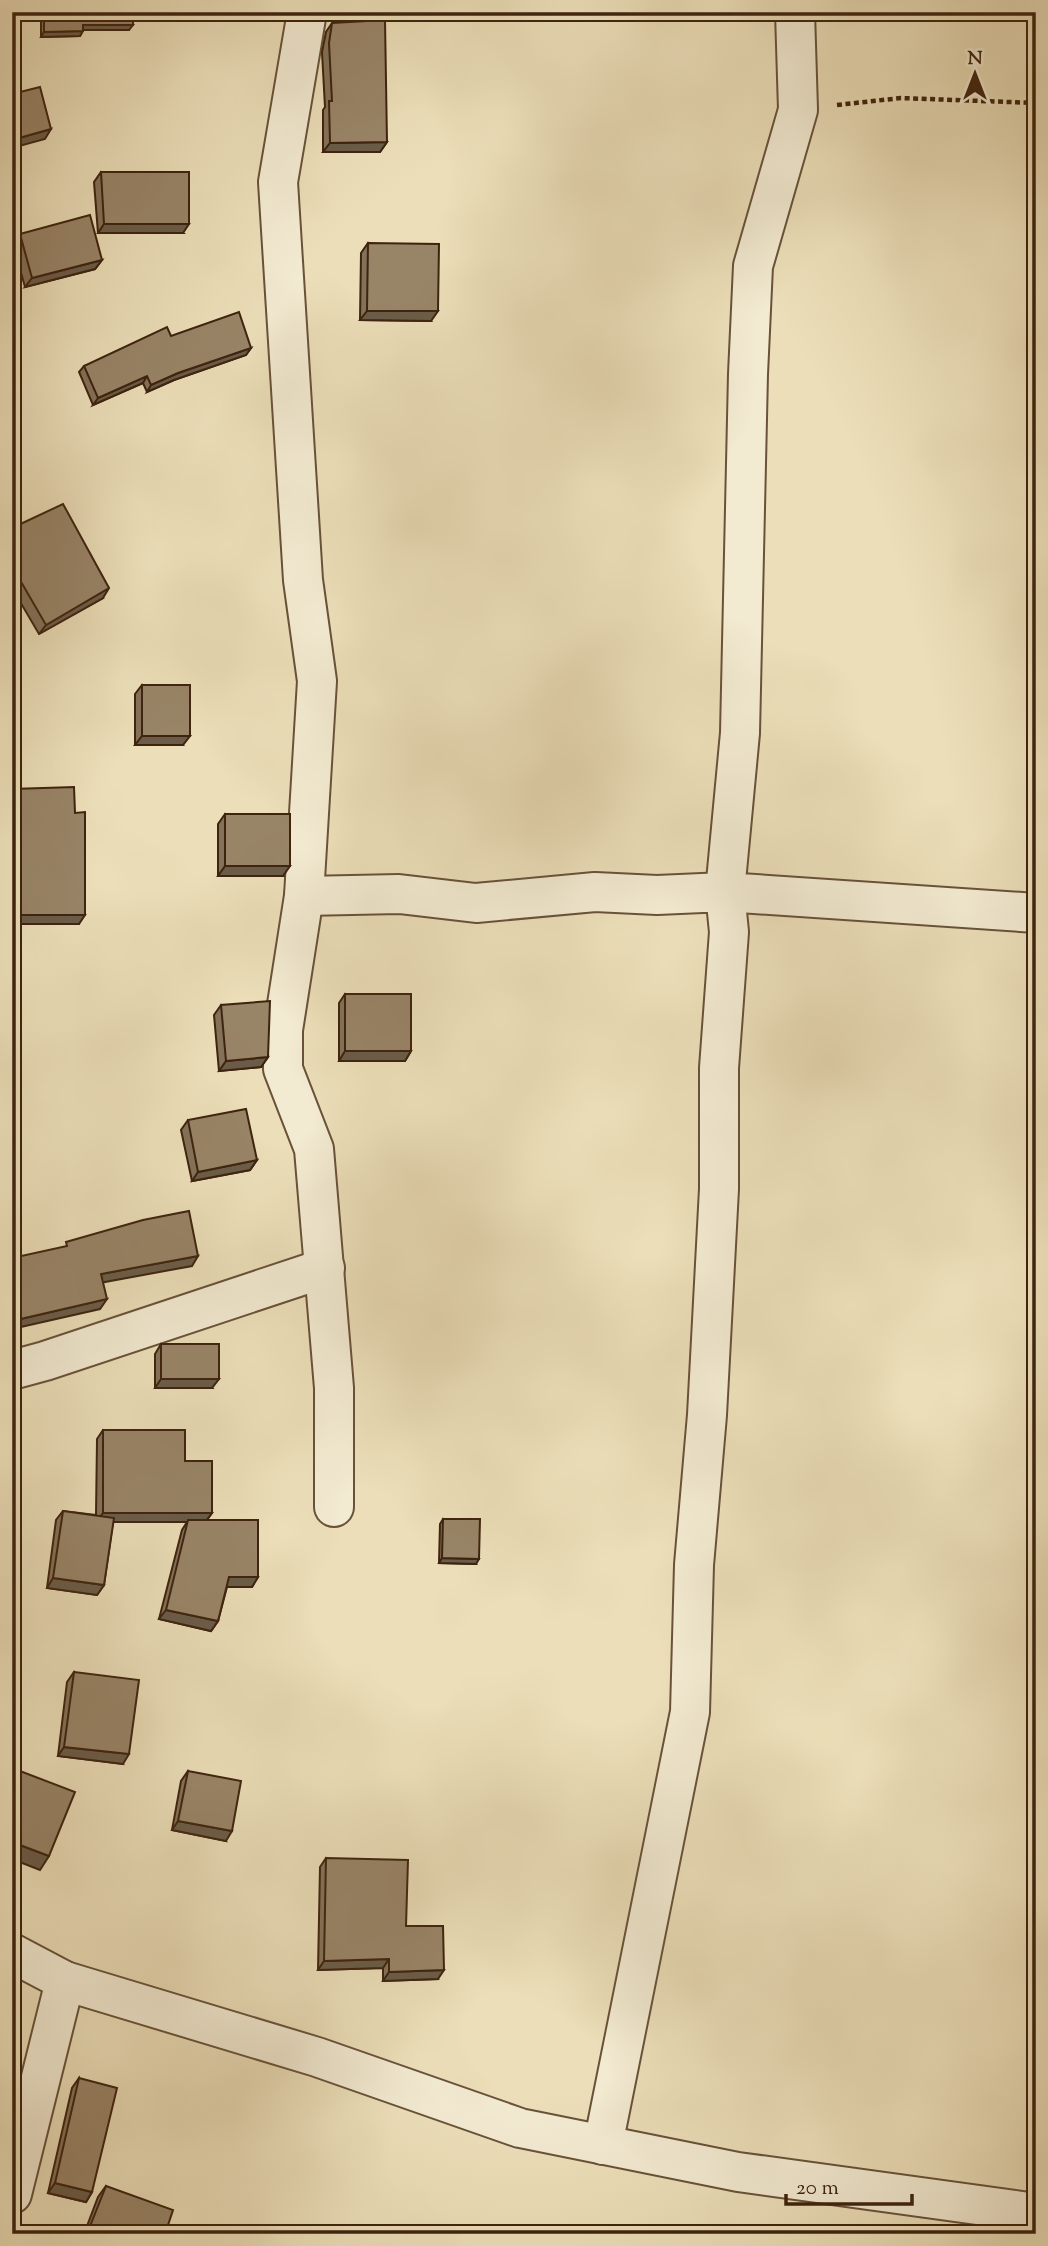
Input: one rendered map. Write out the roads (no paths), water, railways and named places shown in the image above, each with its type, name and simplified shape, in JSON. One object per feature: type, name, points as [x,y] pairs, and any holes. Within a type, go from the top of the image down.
[{"type":"street","points":[[307,12],[278,181],[303,580],[317,681],[304,896],[283,1030],[283,1069],[314,1149],[334,1388],[334,1507]]},
{"type":"street","points":[[603,2145],[690,1712],[694,1565],[707,1415],[719,1189],[719,1068],[729,932],[724,892],[740,733],[753,266],[798,110],[795,12]]},
{"type":"street","points":[[304,896],[399,894],[476,903],[595,892],[657,895],[724,892],[1036,913]]},
{"type":"street","points":[[12,1370],[325,1268]]},
{"type":"street","points":[[12,1953],[65,1981],[317,2057],[520,2129],[738,2172],[1036,2215]]},
{"type":"street","points":[[12,2194],[20,2126],[65,1981]]}]
